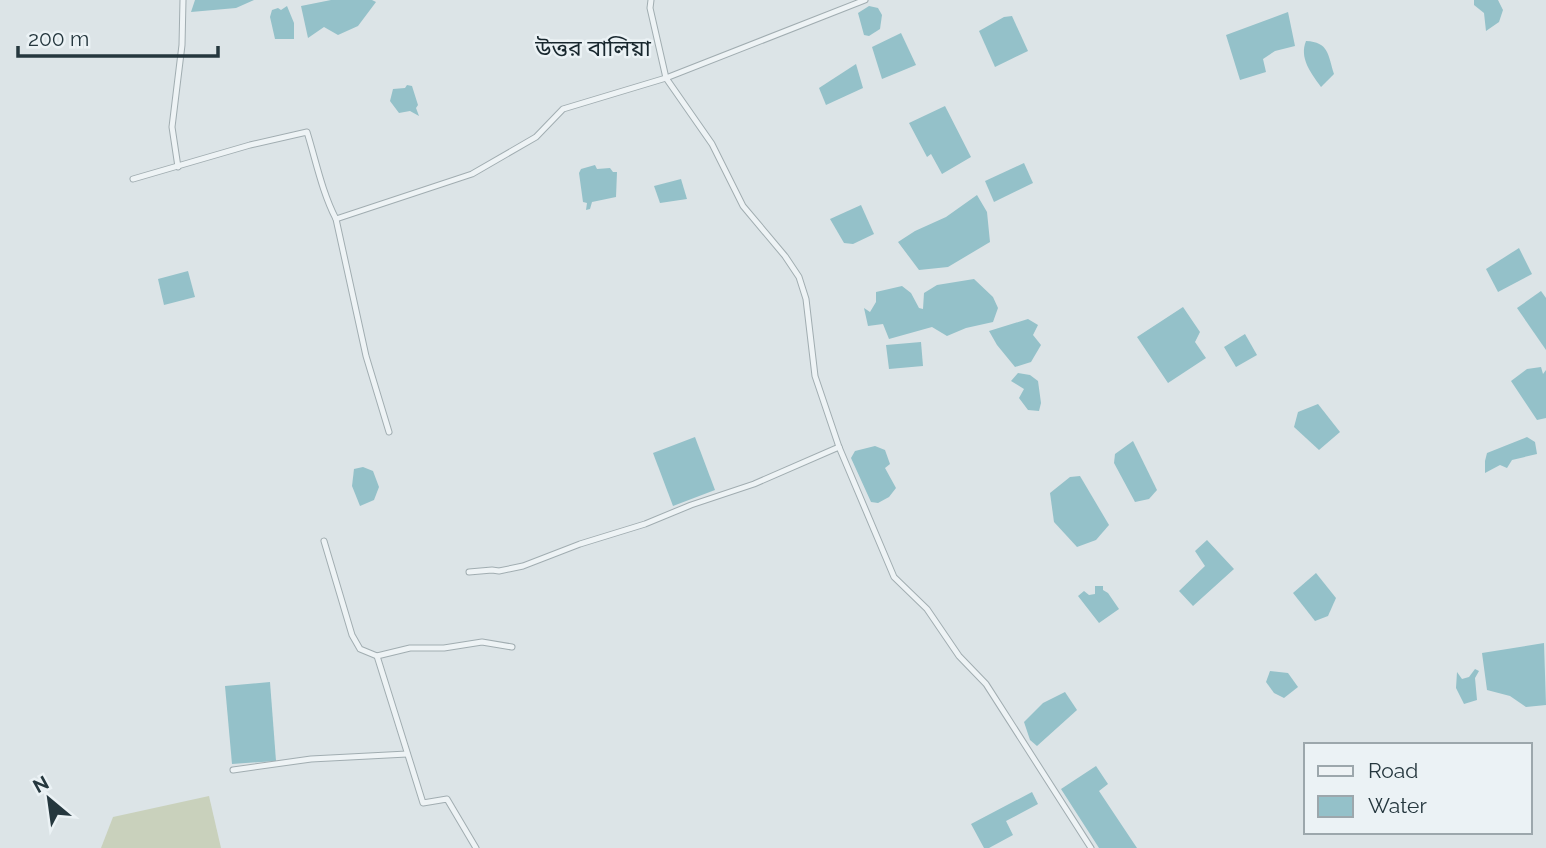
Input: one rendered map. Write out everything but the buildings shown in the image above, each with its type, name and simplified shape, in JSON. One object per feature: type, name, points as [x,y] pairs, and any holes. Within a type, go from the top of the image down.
[{"type":"street","points":[[178,167],[172,127],[182,45],[183,0]]},
{"type":"street","points":[[651,0],[650,8],[666,78],[712,144],[743,206],[799,277],[806,299],[815,376],[839,447],[894,577],[927,609],[959,656],[986,684],[1091,848]]},
{"type":"street","points":[[336,219],[465,177],[536,137],[563,109],[666,78],[865,0]]},
{"type":"street","points":[[133,179],[250,145],[307,132],[327,201],[336,219],[366,356],[389,432]]},
{"type":"street","points":[[469,572],[492,569],[499,571],[523,566],[754,484],[839,447]]},
{"type":"street","points":[[324,541],[352,635],[360,649],[377,656],[410,648],[444,649],[482,642],[512,647]]},
{"type":"street","points":[[377,656],[423,803],[447,799],[475,848]]},
{"type":"street","points":[[233,770],[311,759],[407,754]]},
{"type":"green space","points":[[209,796],[221,848],[101,848],[113,817]]},
{"type":"water","points":[[195,0],[254,0],[236,8],[191,12]]},
{"type":"water","points":[[331,0],[376,2],[358,26],[338,35],[324,27],[308,38],[301,6]]},
{"type":"water","points":[[1474,0],[1498,0],[1503,10],[1499,22],[1486,31],[1484,13],[1474,5]]},
{"type":"water","points":[[287,6],[294,23],[294,39],[275,39],[270,17],[272,10],[281,10]]},
{"type":"water","points":[[869,6],[878,8],[882,15],[880,29],[869,36],[864,35],[858,13]]},
{"type":"water","points":[[1288,12],[1295,46],[1275,51],[1263,59],[1266,72],[1240,80],[1226,35]]},
{"type":"water","points":[[1012,16],[1028,51],[995,67],[979,31],[1004,17]]},
{"type":"water","points":[[901,33],[916,65],[882,79],[872,47]]},
{"type":"water","points":[[1306,41],[1319,44],[1329,55],[1334,74],[1321,87],[1305,59]]},
{"type":"water","points":[[856,64],[863,88],[826,105],[819,88]]},
{"type":"water","points":[[407,85],[412,86],[419,116],[410,111],[399,113],[390,101],[393,89],[405,88]]},
{"type":"water","points":[[945,106],[971,157],[942,174],[931,154],[927,157],[909,123]]},
{"type":"water","points":[[1024,163],[1033,183],[994,202],[985,181]]},
{"type":"water","points":[[595,165],[597,169],[610,168],[617,172],[616,197],[592,202],[590,209],[586,210],[587,203],[583,202],[579,173],[581,169]]},
{"type":"water","points":[[681,179],[687,199],[660,203],[654,186]]},
{"type":"water","points":[[977,195],[987,212],[990,242],[948,267],[919,270],[898,242],[946,217]]},
{"type":"water","points":[[861,205],[874,234],[853,244],[844,243],[830,219]]},
{"type":"water","points":[[1519,248],[1532,274],[1498,292],[1486,269]]},
{"type":"water","points":[[188,271],[195,297],[164,305],[158,279]]},
{"type":"water","points":[[974,279],[993,297],[998,308],[993,322],[966,328],[947,336],[932,327],[889,339],[883,324],[868,326],[864,308],[870,312],[876,302],[876,292],[902,286],[911,293],[919,308],[923,309],[924,293],[937,285]]},
{"type":"water","points":[[1541,291],[1546,298],[1546,350],[1517,308]]},
{"type":"water","points":[[1183,307],[1200,332],[1195,342],[1206,358],[1168,383],[1137,337]]},
{"type":"water","points":[[1028,319],[1038,325],[1033,335],[1041,345],[1031,362],[1015,367],[989,331]]},
{"type":"water","points":[[1245,334],[1257,355],[1236,367],[1224,347]]},
{"type":"water","points":[[921,342],[923,366],[889,369],[886,345]]},
{"type":"water","points":[[1541,367],[1543,374],[1546,370],[1546,418],[1537,420],[1511,381],[1527,369]]},
{"type":"water","points":[[1018,373],[1030,375],[1038,381],[1041,403],[1039,411],[1028,410],[1019,398],[1024,389],[1011,381]]},
{"type":"water","points":[[1318,404],[1340,432],[1319,450],[1294,427],[1298,412]]},
{"type":"water","points":[[695,437],[715,490],[673,506],[653,453]]},
{"type":"water","points":[[1527,437],[1535,442],[1537,454],[1512,460],[1507,468],[1500,465],[1485,473],[1487,453]]},
{"type":"water","points":[[1133,441],[1157,490],[1149,499],[1135,502],[1114,463],[1115,454]]},
{"type":"water","points":[[875,446],[885,450],[890,464],[885,468],[896,488],[889,497],[878,503],[871,502],[851,458],[855,451]]},
{"type":"water","points":[[363,467],[373,471],[379,487],[374,500],[360,506],[352,486],[354,469]]},
{"type":"water","points":[[1080,476],[1109,525],[1096,540],[1077,547],[1054,522],[1050,493],[1070,477]]},
{"type":"water","points":[[1207,540],[1234,569],[1193,606],[1179,591],[1205,566],[1195,551]]},
{"type":"water","points":[[1316,573],[1336,598],[1328,616],[1315,621],[1293,593]]},
{"type":"water","points":[[1095,586],[1103,586],[1103,590],[1119,609],[1099,623],[1078,596],[1084,591],[1089,595],[1095,594]]},
{"type":"water","points":[[1544,643],[1546,705],[1526,707],[1510,696],[1487,690],[1482,653]]},
{"type":"water","points":[[1475,669],[1479,671],[1475,678],[1477,700],[1464,704],[1456,688],[1457,672],[1462,679],[1469,677]]},
{"type":"water","points":[[1270,671],[1288,673],[1298,687],[1284,698],[1274,693],[1266,682]]},
{"type":"water","points":[[270,682],[276,761],[232,764],[225,686]]},
{"type":"water","points":[[1065,692],[1077,710],[1037,746],[1030,740],[1024,722],[1043,703]]},
{"type":"water","points":[[1096,766],[1108,784],[1099,791],[1137,848],[1099,848],[1061,789]]},
{"type":"water","points":[[1032,792],[1038,804],[1006,821],[1013,835],[984,848],[971,824]]},
{"type":"district","name":"উত্তর বালিয়া","points":[[593,47]]}]
